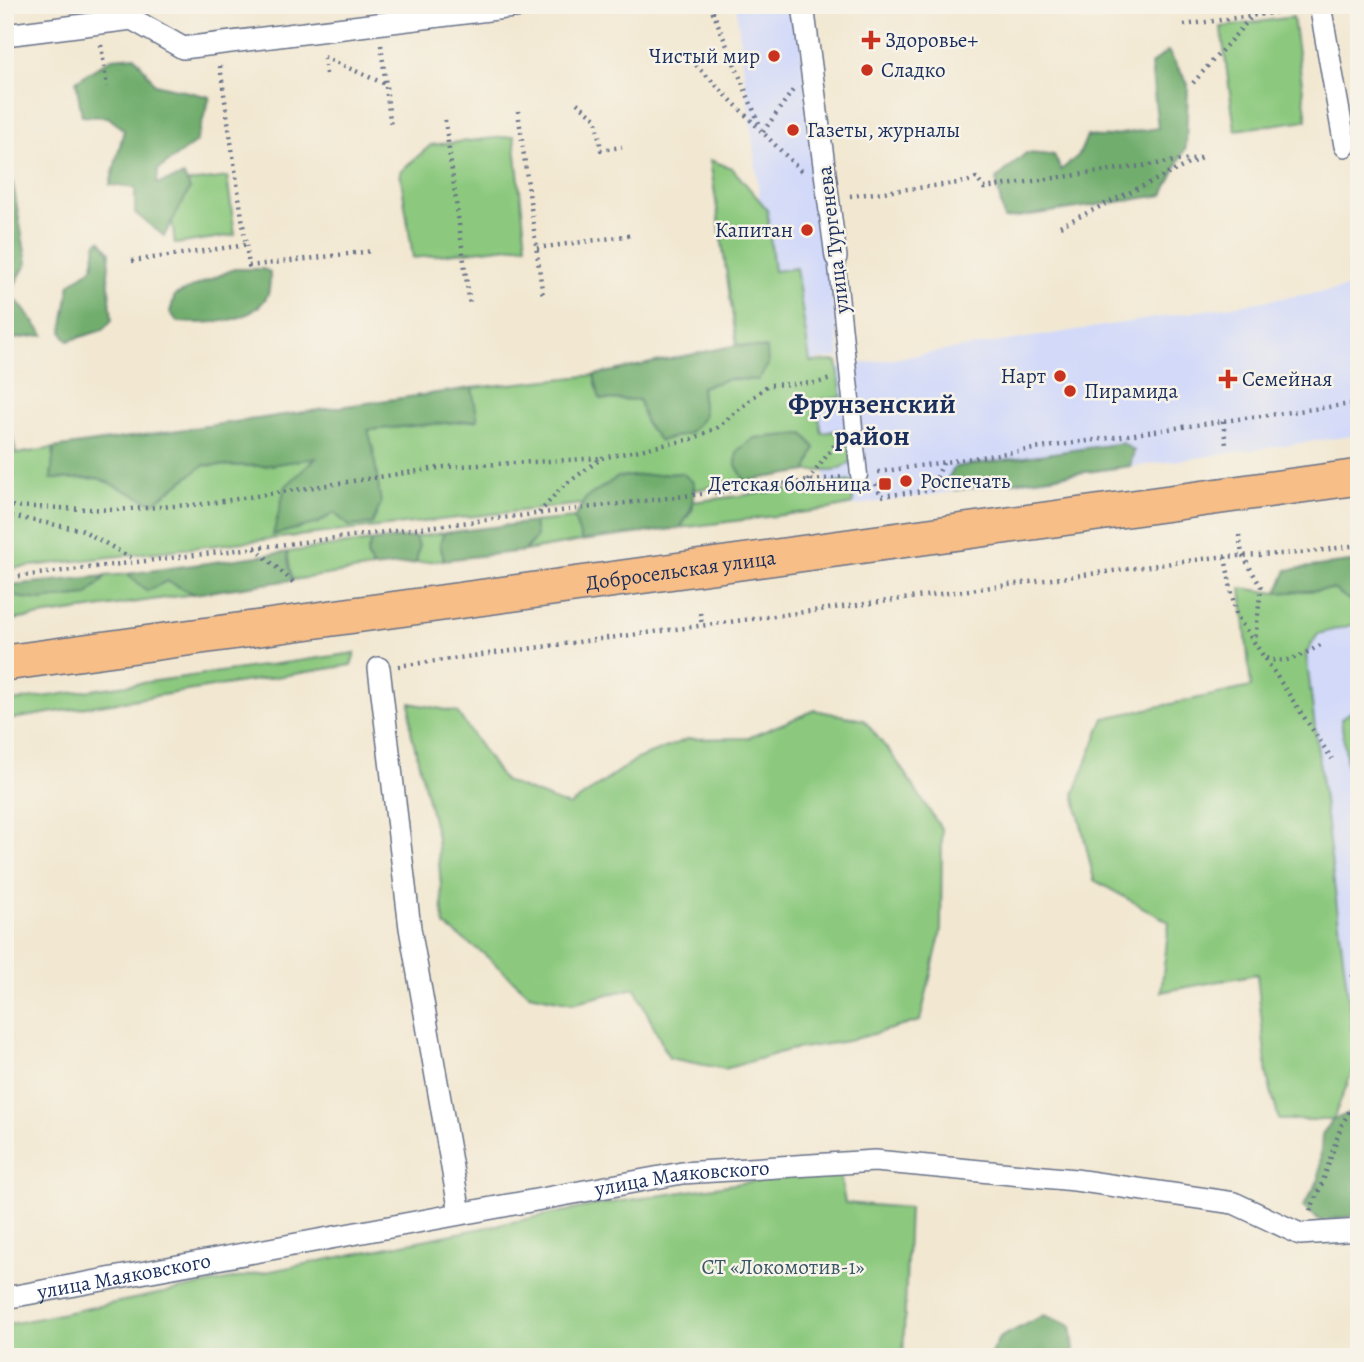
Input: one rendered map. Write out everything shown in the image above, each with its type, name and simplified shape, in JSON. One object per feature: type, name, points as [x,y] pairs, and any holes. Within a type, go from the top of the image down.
[{"type":"main road","name":"Добросельская улица","points":[[5,663],[1359,477]]},
{"type":"street","points":[[5,35],[132,19],[184,48],[530,5]]},
{"type":"street","name":"улица Тургенева","points":[[803,5],[836,257],[859,475]]},
{"type":"street","points":[[1320,6],[1345,146]]},
{"type":"street","points":[[379,668],[410,928],[460,1213]]},
{"type":"street","name":"улица Маяковского","points":[[5,1298],[682,1173],[875,1161],[1075,1180],[1234,1203],[1300,1234],[1359,1230]]},
{"type":"path","points":[[710,5],[763,132]]},
{"type":"path","points":[[1193,83],[1262,5]]},
{"type":"path","points":[[1184,25],[1320,6]]},
{"type":"path","points":[[379,24],[391,128]]},
{"type":"path","points":[[217,44],[249,266],[372,251]]},
{"type":"path","points":[[324,57],[386,84]]},
{"type":"path","points":[[696,65],[829,199],[967,182],[976,178],[984,188],[1205,156],[1060,226]]},
{"type":"path","points":[[763,132],[811,66]]},
{"type":"path","points":[[104,68],[107,87]]},
{"type":"path","points":[[577,103],[596,118],[601,150],[622,147]]},
{"type":"path","points":[[518,111],[543,297]]},
{"type":"path","points":[[445,120],[470,306]]},
{"type":"path","points":[[537,248],[634,235]]},
{"type":"path","points":[[132,261],[246,245]]},
{"type":"path","points":[[5,506],[114,510],[204,504],[444,467],[602,458],[692,439],[718,426],[768,385],[817,383],[848,375]]},
{"type":"path","points":[[943,463],[932,490],[881,496],[872,473],[1359,403]]},
{"type":"path","points":[[808,481],[853,420]]},
{"type":"path","points":[[1223,421],[1226,445]]},
{"type":"path","points":[[539,513],[563,486],[602,458]]},
{"type":"path","points":[[5,578],[859,475]]},
{"type":"path","points":[[5,515],[82,530],[136,561]]},
{"type":"path","points":[[1239,535],[1242,554],[1261,587],[1255,642]]},
{"type":"path","points":[[379,668],[1242,554],[1301,553],[1359,545]]},
{"type":"path","points":[[254,547],[295,584]]},
{"type":"path","points":[[1225,557],[1236,615],[1332,759]]},
{"type":"path","points":[[701,613],[702,625]]},
{"type":"path","points":[[1265,657],[1274,661],[1292,660],[1322,644]]},
{"type":"path","points":[[1359,955],[1352,979],[1359,999]]},
{"type":"path","points":[[1300,1234],[1323,1181],[1341,1126],[1359,1095]]},
{"type":"shaded area","points":[[736,5],[796,5],[840,357],[780,364]]},
{"type":"shaded area","points":[[1359,286],[1359,435],[830,509],[809,372]]},
{"type":"shaded area","points":[[1359,610],[1359,1061],[1356,1062],[1306,654],[1304,615]]},
{"type":"green space","points":[[1293,17],[1307,120],[1235,130],[1221,27]]},
{"type":"green space","points":[[1168,51],[1188,84],[1186,147],[1163,195],[1004,219],[996,179],[1026,153],[1054,155],[1061,170],[1079,155],[1087,136],[1102,137],[1158,128],[1151,64]]},
{"type":"green space","points":[[135,56],[155,84],[210,97],[196,142],[158,170],[157,184],[184,176],[190,189],[164,236],[135,213],[135,188],[110,185],[124,130],[108,117],[82,116],[76,81],[112,58]]},
{"type":"green space","points":[[514,136],[526,245],[413,258],[400,172],[431,145]]},
{"type":"green space","points":[[5,140],[27,263],[10,292],[44,335],[5,340]]},
{"type":"green space","points":[[710,160],[732,168],[767,209],[774,271],[796,268],[810,362],[837,361],[842,397],[816,401],[822,433],[848,429],[852,449],[850,463],[834,471],[807,471],[815,448],[804,434],[755,438],[737,451],[736,465],[745,481],[694,490],[694,483],[682,473],[618,477],[586,498],[582,504],[5,569],[6,404],[16,454],[54,448],[51,479],[98,478],[153,503],[204,465],[264,466],[318,457],[285,487],[274,534],[318,523],[334,513],[373,448],[368,430],[477,420],[472,388],[594,375],[600,399],[639,400],[646,424],[704,417],[701,387],[729,379],[758,380],[766,349],[737,345]]},
{"type":"green space","points":[[227,177],[235,235],[175,244],[167,185]]},
{"type":"green space","points":[[100,240],[110,252],[108,275],[112,320],[103,330],[68,341],[62,332],[70,284],[93,267],[96,244]]},
{"type":"green space","points":[[234,269],[263,269],[270,272],[269,292],[252,312],[228,320],[202,323],[178,322],[170,312],[175,295]]},
{"type":"green space","points":[[737,345],[767,349],[768,365],[758,380],[729,379],[701,387],[704,417],[689,433],[660,441],[646,424],[639,400],[600,399],[594,375]]},
{"type":"green space","points":[[472,388],[478,420],[368,430],[381,504],[372,524],[349,526],[334,513],[318,523],[273,535],[285,487],[316,458],[264,466],[204,465],[153,503],[98,478],[51,479],[54,448]]},
{"type":"green space","points":[[804,434],[815,448],[807,471],[745,481],[736,465],[737,451],[754,438]]},
{"type":"green space","points":[[1122,443],[1134,451],[1130,466],[955,490],[948,478],[955,467]]},
{"type":"green space","points":[[682,473],[694,483],[692,507],[680,528],[582,541],[574,518],[586,498],[618,477]]},
{"type":"green space","points":[[852,481],[853,504],[680,528],[693,509],[693,502]]},
{"type":"green space","points":[[574,518],[582,541],[524,551],[536,537],[534,522]]},
{"type":"green space","points":[[534,522],[536,537],[524,551],[444,560],[440,544],[444,533]]},
{"type":"green space","points":[[444,533],[440,544],[444,560],[416,563],[419,546],[414,537]]},
{"type":"green space","points":[[414,537],[419,546],[416,563],[373,568],[367,555],[371,541]]},
{"type":"green space","points":[[371,541],[367,555],[373,568],[292,580],[287,552]]},
{"type":"green space","points":[[287,552],[292,580],[194,594],[167,581],[147,591],[127,574]]},
{"type":"green space","points":[[1359,561],[1359,607],[1333,589],[1277,593],[1287,570]]},
{"type":"green space","points":[[127,574],[147,591],[167,581],[194,594],[5,621],[5,586],[9,585],[16,597],[40,600],[87,595],[106,576]]},
{"type":"green space","points":[[106,576],[87,595],[40,600],[16,597],[9,585]]},
{"type":"green space","points":[[1241,588],[1277,593],[1333,589],[1359,607],[1359,623],[1318,634],[1306,654],[1356,1062],[1333,1120],[1279,1120],[1267,1076],[1257,974],[1161,992],[1169,922],[1094,880],[1074,794],[1104,718],[1251,687]]},
{"type":"green space","points":[[355,653],[351,665],[5,720],[5,702]]},
{"type":"green space","points":[[410,703],[457,712],[504,781],[569,806],[637,759],[688,739],[748,738],[815,710],[864,720],[898,763],[942,830],[941,931],[920,1021],[848,1041],[789,1050],[725,1069],[669,1058],[635,988],[572,1003],[529,994],[484,954],[444,925],[437,837],[411,731]]},
{"type":"green space","points":[[1352,711],[1359,717],[1359,854],[1341,719]]},
{"type":"green space","points":[[1359,1109],[1359,1215],[1321,1221],[1303,1207],[1319,1179],[1322,1134],[1333,1120]]},
{"type":"green space","name":"СТ «Локомотив-1»","points":[[839,1168],[845,1203],[909,1208],[903,1357],[5,1357],[5,1325],[591,1206]]},
{"type":"green space","points":[[1044,1315],[1071,1326],[1075,1357],[989,1357],[999,1338]]},
{"type":"place","name":"Здоровье+","points":[[871,40]]},
{"type":"place","name":"Чистый мир","points":[[774,56]]},
{"type":"place","name":"Сладко","points":[[867,70]]},
{"type":"place","name":"Газеты, журналы","points":[[793,130]]},
{"type":"place","name":"Капитан","points":[[807,230]]},
{"type":"place","name":"Нарт","points":[[1060,376]]},
{"type":"place","name":"Семейная","points":[[1228,379]]},
{"type":"place","name":"Пирамида","points":[[1070,391]]},
{"type":"place","name":"Роспечать","points":[[906,481]]},
{"type":"place","name":"Детская больница","points":[[885,484]]},
{"type":"district","name":"Фрунзенский район","points":[[872,419]]}]
